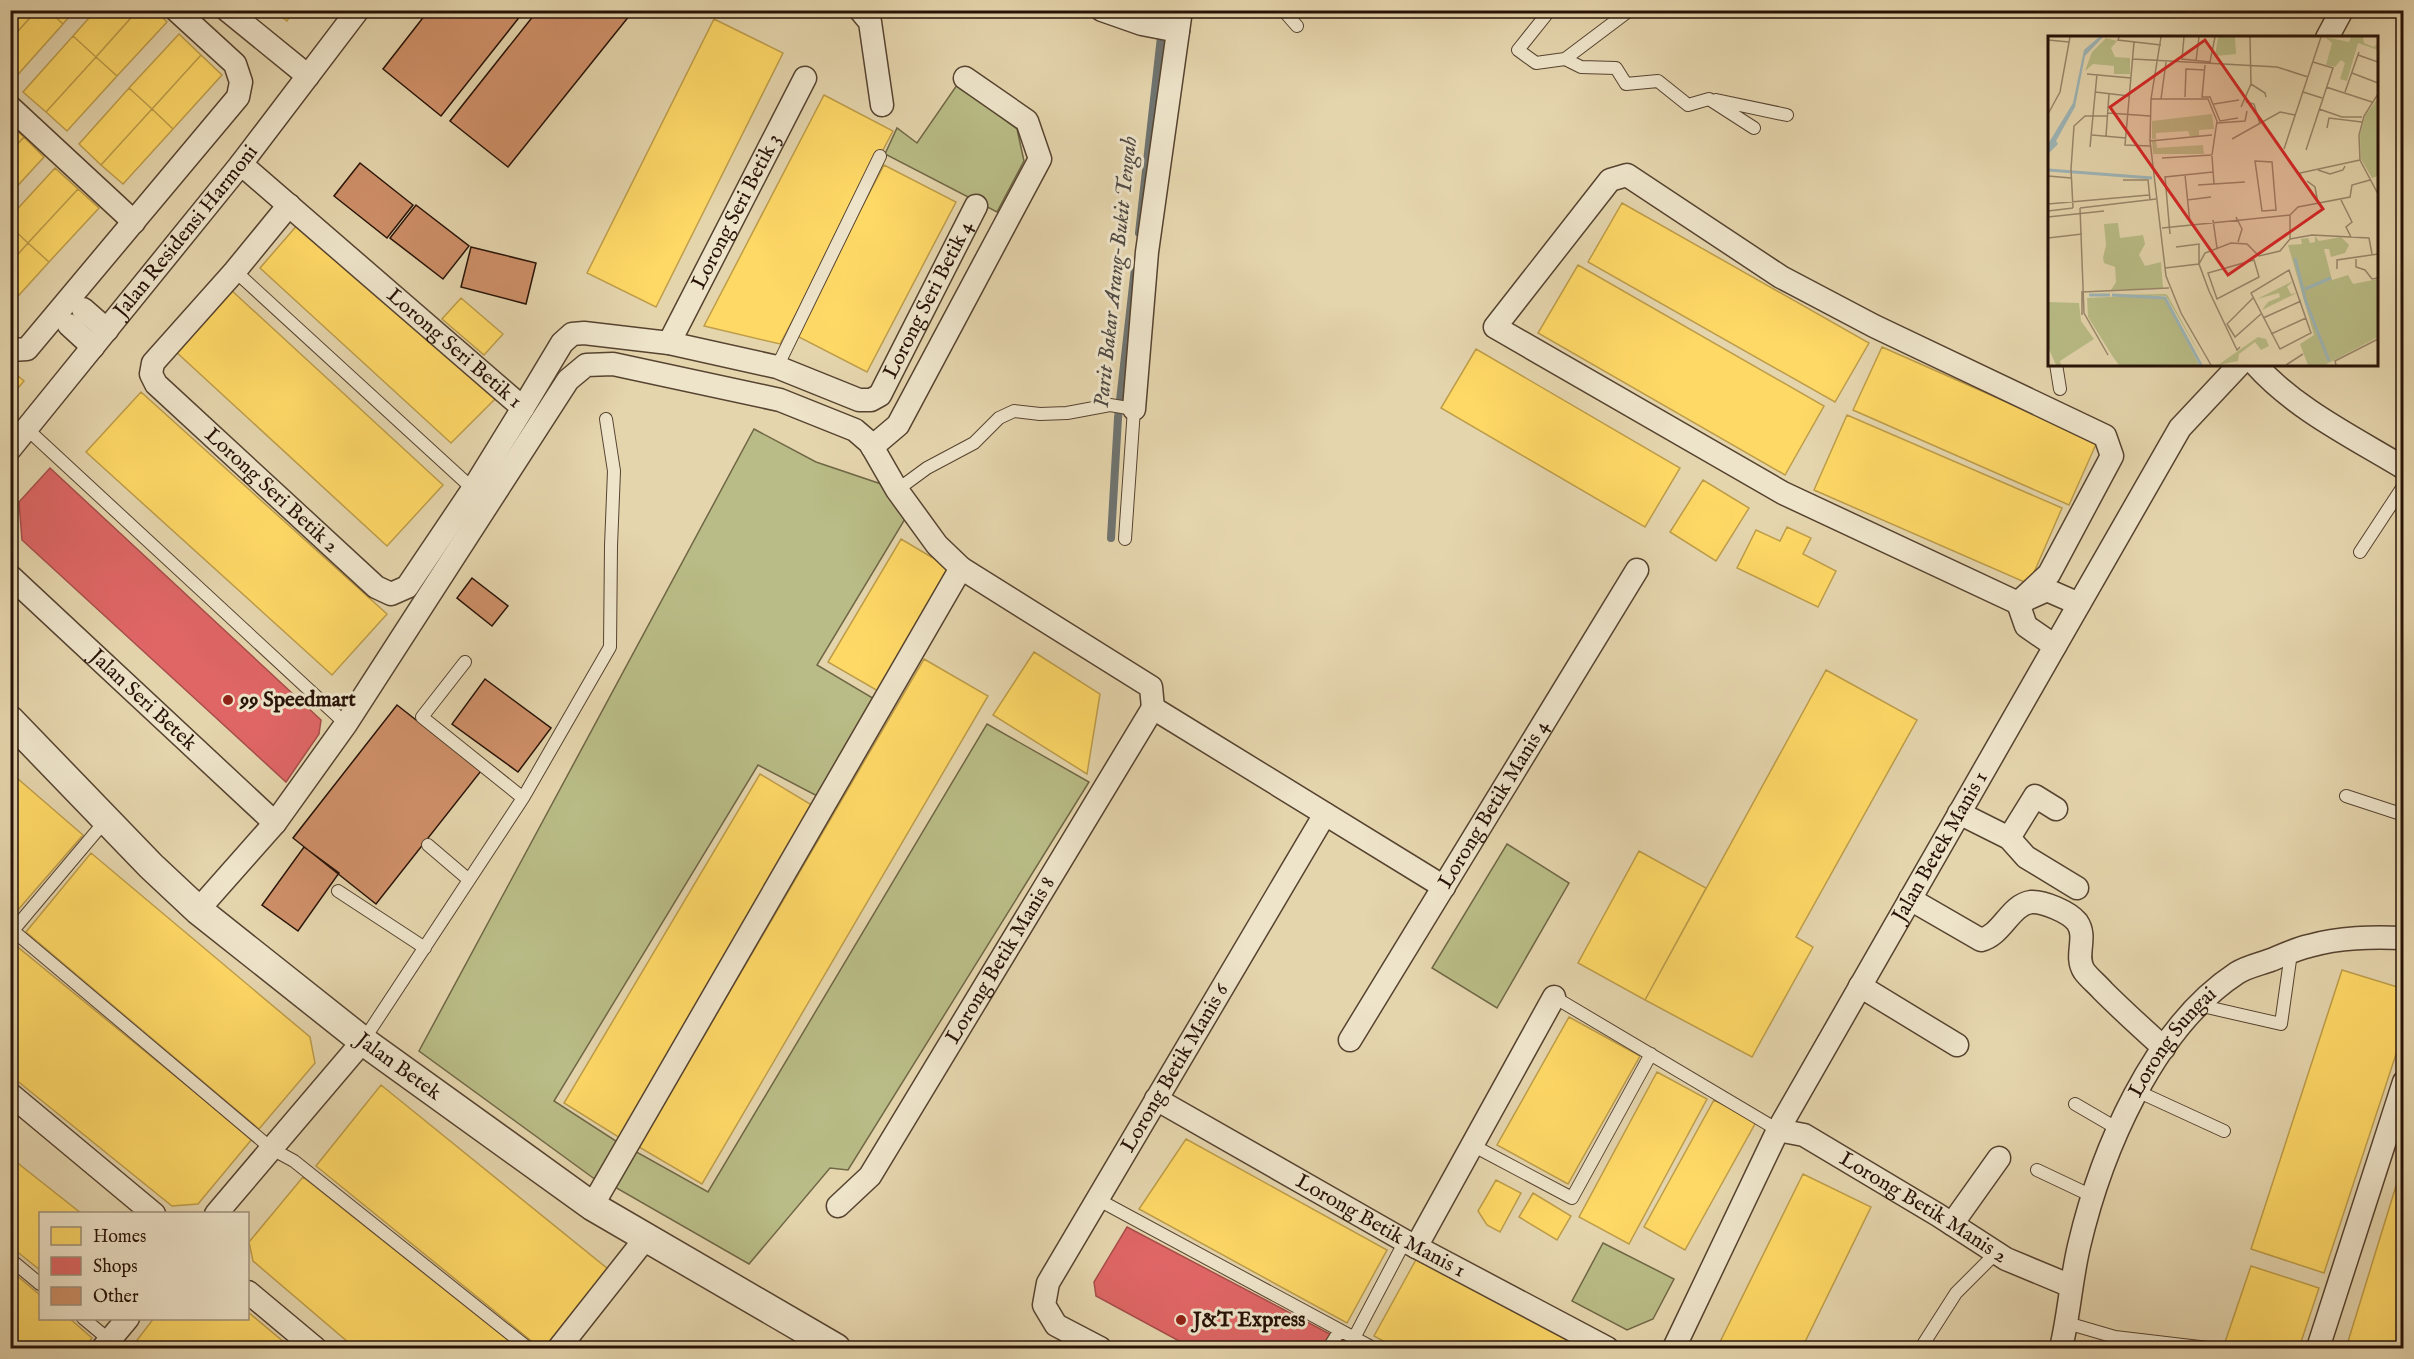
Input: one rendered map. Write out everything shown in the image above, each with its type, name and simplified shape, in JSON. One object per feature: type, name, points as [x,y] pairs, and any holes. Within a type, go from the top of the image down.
[{"type":"street","points":[[10,350],[27,349],[70,312],[134,222],[238,97],[241,82],[235,64],[176,10]]},
{"type":"street","points":[[228,10],[308,76]]},
{"type":"street","name":"Jalan Residensi Harmoni","points":[[10,449],[241,164],[358,10]]},
{"type":"street","points":[[1102,10],[1142,24],[1176,24],[1147,252],[1134,409]]},
{"type":"street","points":[[2327,36],[2336,12]]},
{"type":"street","points":[[870,14],[882,105]]},
{"type":"street","name":"Lorong Seri Betik 3","points":[[669,343],[805,78]]},
{"type":"street","points":[[873,447],[898,425],[1040,159],[1027,122],[965,78]]},
{"type":"street","points":[[10,107],[134,222]]},
{"type":"street","name":"Lorong Seri Betik 1","points":[[241,164],[522,408],[562,343],[572,334],[584,333],[669,343],[777,367],[859,400],[871,400],[880,395]]},
{"type":"street","points":[[2018,603],[2049,574],[2112,456],[2105,436],[1874,326],[1781,277],[1627,175],[1610,180],[1495,327],[1783,493],[2018,603],[2026,626],[2055,646]]},
{"type":"street","name":"Lorong Seri Betik 2","points":[[289,205],[235,271],[153,363],[151,374],[156,384],[376,587],[391,594],[407,587],[473,489],[522,408]]},
{"type":"street","name":"Lorong Seri Betik 4","points":[[880,395],[976,206]]},
{"type":"street","points":[[70,312],[100,338]]},
{"type":"street","points":[[198,910],[275,823],[346,724],[568,380],[586,365],[613,364],[780,400],[855,430],[873,447],[897,490],[937,545],[961,568],[1151,687],[1154,708],[1444,887]]},
{"type":"street","name":"Jalan Betek Manis 1","points":[[1674,1348],[1778,1130],[2180,428],[2238,366]]},
{"type":"street","points":[[2257,366],[2275,386],[2330,424],[2403,468]]},
{"type":"street","points":[[592,1206],[961,568]]},
{"type":"street","name":"Lorong Betik Manis 4","points":[[1350,1040],[1637,570]]},
{"type":"street","name":"Jalan Seri Betek","points":[[10,576],[275,823]]},
{"type":"street","points":[[2018,603],[2047,590],[2079,604]]},
{"type":"street","name":"Lorong Betik Manis 8","points":[[838,1206],[870,1176],[1154,708]]},
{"type":"street","name":"Jalan Betek","points":[[10,720],[151,866],[198,910],[363,1041],[592,1206],[645,1239],[836,1348]]},
{"type":"street","points":[[2009,838],[2034,796],[2056,809]]},
{"type":"street","points":[[1959,813],[2009,838],[2026,857],[2077,888]]},
{"type":"street","name":"Lorong Betik Manis 6","points":[[1100,1348],[1056,1325],[1044,1305],[1048,1282],[1325,814]]},
{"type":"street","points":[[1910,899],[1981,940],[1989,938],[2023,904],[2034,902],[2045,904],[2070,916],[2077,923],[2081,932],[2079,959],[2084,970],[2123,1011],[2164,1048]]},
{"type":"street","name":"Lorong Sungai","points":[[2061,1348],[2067,1323],[2071,1286],[2092,1196],[2118,1129],[2137,1091],[2164,1048],[2198,1005],[2238,972],[2308,946],[2342,940],[2403,938]]},
{"type":"street","points":[[1860,987],[1957,1045]]},
{"type":"street","points":[[1411,1244],[1472,1145],[1554,997]]},
{"type":"street","points":[[218,1212],[363,1041]]},
{"type":"street","points":[[2318,1348],[2403,1082]]},
{"type":"street","name":"Lorong Betik Manis 1","points":[[1156,1099],[1411,1244],[1607,1348]]},
{"type":"street","points":[[14,1104],[151,1212]]},
{"type":"street","name":"Lorong Betik Manis 2","points":[[1778,1130],[1804,1135],[2006,1259],[2071,1286]]},
{"type":"street","points":[[1952,1224],[1999,1158]]},
{"type":"street","points":[[560,1348],[645,1239]]},
{"type":"street","points":[[249,1293],[315,1348]]},
{"type":"street","points":[[111,1346],[127,1320]]},
{"type":"lane","points":[[1283,10],[1297,26]]},
{"type":"lane","points":[[1550,10],[1518,50],[1536,63],[1565,59],[1630,10]]},
{"type":"lane","points":[[1565,59],[1581,67],[1616,68],[1626,84],[1658,81],[1688,105],[1709,99],[1787,115]]},
{"type":"lane","points":[[1709,99],[1754,128]]},
{"type":"lane","points":[[777,367],[880,156]]},
{"type":"lane","points":[[235,271],[473,489]]},
{"type":"lane","points":[[2056,366],[2060,389]]},
{"type":"lane","points":[[897,490],[927,468],[974,443],[999,418],[1014,411],[1040,414],[1067,413],[1110,405],[1134,409],[1125,539]]},
{"type":"lane","points":[[363,1041],[523,798],[610,647],[614,471],[606,419]]},
{"type":"lane","points":[[27,429],[346,724]]},
{"type":"lane","points":[[2360,552],[2403,485]]},
{"type":"lane","points":[[465,662],[422,717],[523,798]]},
{"type":"lane","points":[[2346,796],[2403,815]]},
{"type":"lane","points":[[106,820],[11,931],[272,1149],[294,1161],[528,1348]]},
{"type":"lane","points":[[428,845],[469,880]]},
{"type":"lane","points":[[338,891],[425,948]]},
{"type":"lane","points":[[2198,1005],[2281,1024],[2290,953]]},
{"type":"lane","points":[[1554,997],[1778,1130]]},
{"type":"lane","points":[[1472,1145],[1572,1198],[1651,1054]]},
{"type":"lane","points":[[2137,1091],[2224,1131]]},
{"type":"lane","points":[[2075,1104],[2118,1129]]},
{"type":"lane","points":[[2037,1170],[2092,1196]]},
{"type":"lane","points":[[1097,1199],[1373,1348]]},
{"type":"lane","points":[[1354,1338],[1411,1244]]},
{"type":"lane","points":[[1924,1343],[1956,1293],[1996,1253]]},
{"type":"lane","points":[[10,1259],[39,1283]]},
{"type":"lane","points":[[85,1320],[111,1346]]},
{"type":"lane","points":[[2067,1323],[2115,1337],[2208,1348]]},
{"type":"lane","points":[[1329,1348],[1340,1330]]},
{"type":"green space","points":[[957,85],[1017,129],[1024,161],[997,212],[885,154],[897,128],[917,143]]},
{"type":"green space","points":[[754,429],[816,462],[890,487],[908,514],[817,665],[876,700],[821,798],[758,765],[554,1101],[619,1143],[596,1180],[419,1051]]},
{"type":"green space","points":[[987,724],[1089,782],[848,1170],[830,1168],[749,1264],[613,1186],[633,1150],[708,1192]]},
{"type":"green space","points":[[1507,844],[1569,883],[1497,1008],[1432,968]]},
{"type":"green space","points":[[1603,1243],[1674,1279],[1653,1319],[1627,1330],[1572,1301]]},
{"type":"building: Homes","points":[[10,10],[37,10],[10,40]]},
{"type":"building: Homes","points":[[37,10],[48,10],[63,24],[13,80],[10,78],[10,40]]},
{"type":"building: Homes","points":[[48,10],[75,10],[63,24]]},
{"type":"building: Homes","points":[[96,10],[138,10],[96,57],[73,36]]},
{"type":"building: Homes","points":[[138,10],[155,10],[167,22],[117,76],[96,57]]},
{"type":"building: Homes","points":[[273,10],[294,10],[287,21]]},
{"type":"building: Homes","points":[[714,19],[783,53],[656,307],[587,273]]},
{"type":"building: Homes","points":[[179,34],[201,55],[152,109],[129,88]]},
{"type":"building: Homes","points":[[73,36],[96,57],[46,112],[23,92]]},
{"type":"building: Homes","points":[[201,55],[222,75],[173,129],[152,109]]},
{"type":"building: Homes","points":[[96,57],[117,76],[67,131],[46,112]]},
{"type":"building: Homes","points":[[129,88],[152,109],[101,165],[79,144]]},
{"type":"building: Homes","points":[[824,95],[893,131],[780,344],[704,326]]},
{"type":"building: Homes","points":[[152,109],[173,129],[123,184],[101,165]]},
{"type":"building: Homes","points":[[10,125],[24,137],[10,152]]},
{"type":"building: Homes","points":[[24,137],[44,157],[10,194],[10,152]]},
{"type":"building: Homes","points":[[884,165],[956,202],[867,372],[795,335]]},
{"type":"building: Homes","points":[[55,168],[78,189],[28,243],[10,226],[10,217]]},
{"type":"building: Homes","points":[[78,189],[99,208],[49,262],[28,243]]},
{"type":"building: Homes","points":[[1622,203],[1869,343],[1835,402],[1588,262]]},
{"type":"building: Homes","points":[[299,223],[495,399],[451,443],[260,268]]},
{"type":"building: Homes","points":[[10,226],[28,243],[10,263]]},
{"type":"building: Homes","points":[[28,243],[49,262],[10,305],[10,263]]},
{"type":"building: Homes","points":[[1578,265],[1824,406],[1785,475],[1538,333]]},
{"type":"building: Homes","points":[[230,289],[443,485],[387,546],[174,350]]},
{"type":"building: Homes","points":[[461,298],[503,334],[484,355],[442,319]]},
{"type":"building: Homes","points":[[1882,347],[2097,442],[2069,505],[1853,410]]},
{"type":"building: Homes","points":[[1476,349],[1680,468],[1645,527],[1441,408]]},
{"type":"building: Homes","points":[[10,371],[24,381],[11,396]]},
{"type":"building: Homes","points":[[141,392],[387,614],[332,675],[86,452]]},
{"type":"building: Homes","points":[[1847,415],[2062,508],[2029,584],[1814,490]]},
{"type":"building: Homes","points":[[1703,480],[1749,508],[1716,561],[1670,532]]},
{"type":"building: Homes","points":[[1787,527],[1811,538],[1803,554],[1836,571],[1818,607],[1737,568],[1756,530],[1780,541]]},
{"type":"building: Homes","points":[[901,539],[950,568],[878,691],[828,662]]},
{"type":"building: Homes","points":[[1034,652],[1100,694],[1087,774],[993,715]]},
{"type":"building: Homes","points":[[924,659],[988,696],[702,1184],[639,1147]]},
{"type":"building: Homes","points":[[1826,670],[1917,720],[1796,937],[1813,947],[1752,1057],[1645,1000]]},
{"type":"building: Homes","points":[[10,772],[83,835],[11,918],[10,918]]},
{"type":"building: Homes","points":[[760,774],[815,807],[620,1138],[564,1103]]},
{"type":"building: Homes","points":[[1639,851],[1706,888],[1645,1000],[1578,963]]},
{"type":"building: Homes","points":[[91,853],[310,1037],[315,1063],[259,1129],[26,932]]},
{"type":"building: Homes","points":[[14,944],[252,1139],[198,1204],[172,1206],[10,1075],[10,949]]},
{"type":"building: Homes","points":[[2342,970],[2404,989],[2404,1030],[2324,1273],[2251,1249]]},
{"type":"building: Homes","points":[[1569,1017],[1640,1056],[1568,1184],[1497,1145]]},
{"type":"building: Homes","points":[[1657,1072],[1707,1099],[1629,1244],[1579,1217]]},
{"type":"building: Homes","points":[[381,1085],[613,1273],[552,1348],[540,1348],[316,1166]]},
{"type":"building: Homes","points":[[1714,1100],[1756,1122],[1685,1250],[1644,1227]]},
{"type":"building: Homes","points":[[1186,1139],[1387,1250],[1347,1323],[1139,1209]]},
{"type":"building: Homes","points":[[10,1157],[79,1212],[39,1212],[39,1269],[10,1246]]},
{"type":"building: Homes","points":[[2404,1160],[2404,1348],[2346,1348]]},
{"type":"building: Homes","points":[[1803,1174],[1871,1207],[1802,1348],[1717,1348]]},
{"type":"building: Homes","points":[[303,1177],[518,1348],[355,1348],[253,1261],[249,1242]]},
{"type":"building: Homes","points":[[1496,1180],[1521,1193],[1500,1232],[1487,1225],[1478,1211]]},
{"type":"building: Homes","points":[[1533,1193],[1571,1216],[1557,1240],[1519,1217]]},
{"type":"building: Homes","points":[[1418,1256],[1581,1348],[1396,1348],[1374,1336]]},
{"type":"building: Homes","points":[[2251,1266],[2319,1288],[2299,1348],[2223,1348]]},
{"type":"building: Homes","points":[[10,1270],[39,1294],[39,1320],[71,1320],[92,1338],[84,1348],[10,1348]]},
{"type":"building: Homes","points":[[249,1313],[291,1348],[131,1348],[152,1320],[249,1320]]},
{"type":"building: Shops","points":[[50,468],[321,720],[319,734],[286,782],[22,540],[19,502]]},
{"type":"building: Shops","points":[[1127,1227],[1330,1334],[1321,1348],[1192,1348],[1096,1296],[1094,1282]]},
{"type":"building: Shops","points":[[1340,1339],[1356,1348],[1335,1348]]},
{"type":"building: Other","points":[[429,10],[525,10],[441,116],[383,69]]},
{"type":"building: Other","points":[[538,10],[634,10],[508,167],[450,121]]},
{"type":"building: Other","points":[[360,163],[413,205],[387,238],[334,196]]},
{"type":"building: Other","points":[[416,205],[469,246],[443,279],[390,238]]},
{"type":"building: Other","points":[[471,247],[536,263],[526,304],[461,287]]},
{"type":"building: Other","points":[[472,578],[508,606],[492,626],[457,598]]},
{"type":"building: Other","points":[[485,679],[551,728],[518,772],[452,724]]},
{"type":"building: Other","points":[[397,705],[481,771],[376,904],[293,838]]},
{"type":"building: Other","points":[[304,847],[339,873],[298,931],[262,905]]},
{"type":"waterway","name":"Parit Bakar Arang-Bukit Tengah","points":[[1139,233],[1164,10]]},
{"type":"waterway","name":"Parit Bakar Arang-Bukit Tengah","points":[[1111,538],[1118,418],[1135,268]]},
{"type":"place","name":"99 Speedmart","points":[[228,700]]},
{"type":"place","name":"J&T Express","points":[[1181,1320]]}]
